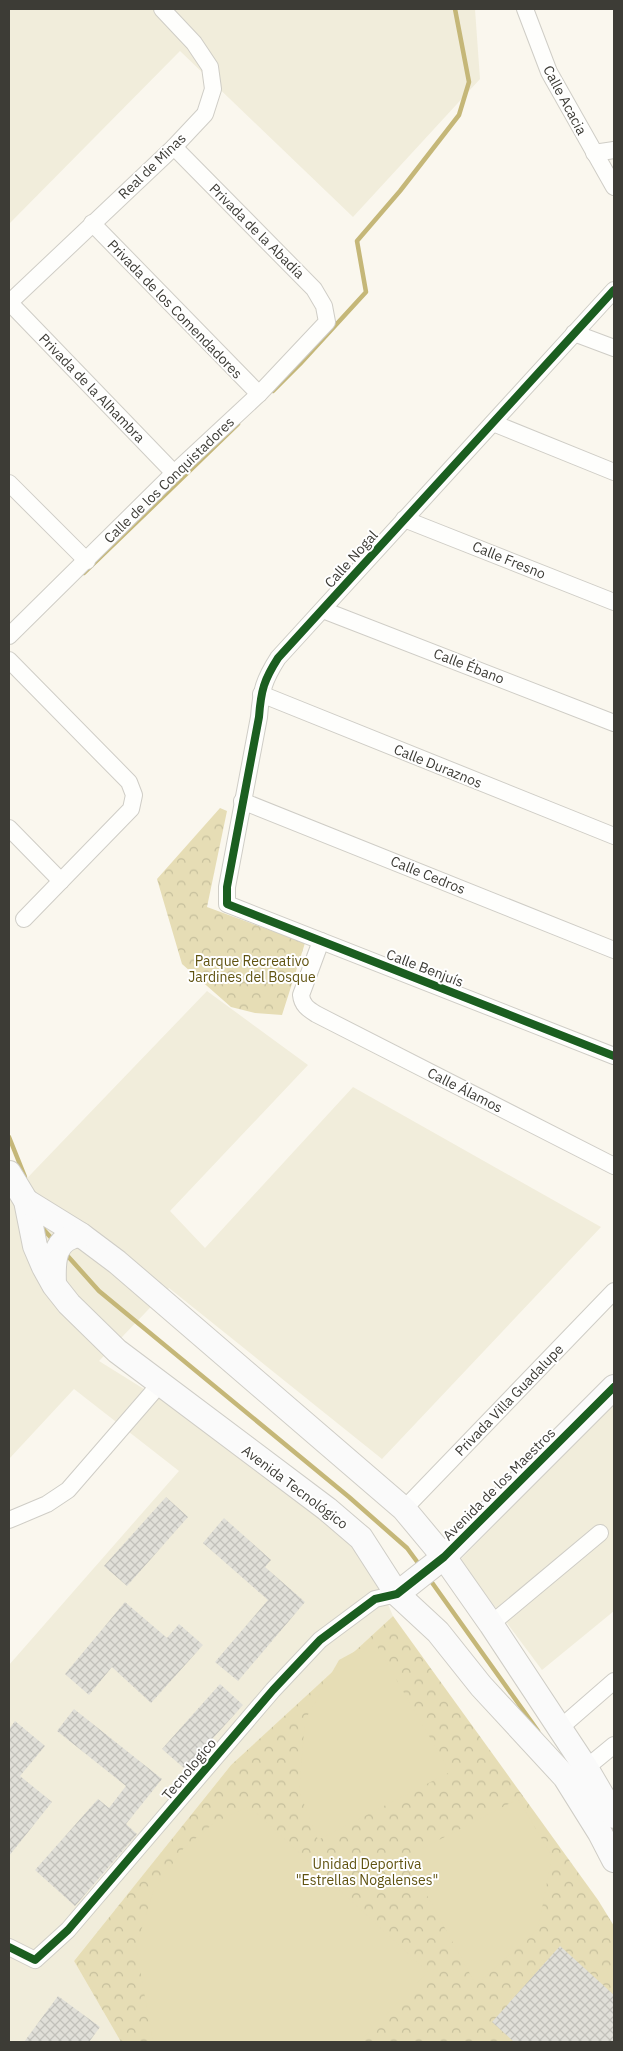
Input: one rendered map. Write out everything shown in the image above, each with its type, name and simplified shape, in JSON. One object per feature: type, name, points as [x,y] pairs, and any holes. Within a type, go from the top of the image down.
[{"type":"main road","name":"Avenida Tecnológico","points":[[9,1173],[26,1201],[35,1246],[54,1285],[69,1304],[117,1352],[327,1509],[360,1538],[481,1686],[565,1777],[600,1833],[614,1860]]},
{"type":"main road","name":"Avenida Tecnológico","points":[[26,1201],[82,1235],[118,1262],[404,1508],[491,1624],[586,1768],[614,1816]]},
{"type":"main road","points":[[54,1285],[53,1268],[59,1246],[66,1238],[82,1235]]},
{"type":"main road","name":"Avenida de los Maestros","points":[[402,1590],[441,1559],[614,1387]]},
{"type":"street","name":"Real de Minas","points":[[9,303],[174,147],[205,114],[213,89],[210,66],[194,43],[162,9]]},
{"type":"street","name":"Calle Acacia","points":[[525,9],[548,72],[614,187]]},
{"type":"street","name":"Privada de la Abadía","points":[[174,147],[314,289],[324,306],[327,322]]},
{"type":"street","points":[[594,153],[614,150]]},
{"type":"street","name":"Privada de los Comendadores","points":[[92,224],[259,394]]},
{"type":"street","name":"Calle Nogal","points":[[228,904],[227,886],[259,717],[261,694],[266,678],[278,658],[614,290]]},
{"type":"street","name":"Privada de la Alhambra","points":[[9,303],[174,473]]},
{"type":"street","name":"Calle de los Conquistadores","points":[[9,636],[174,473],[259,394],[327,322]]},
{"type":"street","points":[[574,333],[614,348]]},
{"type":"street","points":[[493,423],[614,472]]},
{"type":"street","points":[[9,485],[87,561]]},
{"type":"street","name":"Calle Fresno","points":[[404,519],[614,602]]},
{"type":"street","name":"Calle Ébano","points":[[323,610],[614,723]]},
{"type":"street","points":[[9,660],[133,788],[134,801],[131,808],[24,919]]},
{"type":"street","name":"Calle Duraznos","points":[[261,694],[614,836]]},
{"type":"street","name":"Calle Cedros","points":[[242,801],[614,950]]},
{"type":"street","points":[[9,828],[61,881]]},
{"type":"street","name":"Calle Benjuís","points":[[228,904],[614,1056]]},
{"type":"street","name":"Calle Álamos","points":[[321,941],[301,994],[301,1001],[306,1007],[316,1014],[614,1166]]},
{"type":"street","name":"Privada Villa Guadalupe","points":[[404,1508],[614,1291]]},
{"type":"street","points":[[9,1520],[47,1504],[68,1490],[159,1384]]},
{"type":"street","points":[[491,1624],[600,1533]]},
{"type":"street","name":"Tecnologico","points":[[9,1947],[36,1960],[68,1930],[273,1690],[320,1640],[375,1599],[402,1590]]},
{"type":"street","points":[[560,1728],[614,1681]]},
{"type":"street","points":[[586,1768],[614,1745]]},
{"type":"shaded area","points":[[9,9],[475,9],[480,79],[353,217],[180,51],[9,224]]},
{"type":"shaded area","points":[[207,991],[308,1065],[170,1211],[205,1248],[353,1087],[601,1227],[382,1459],[169,1288],[99,1361],[213,1432],[367,1556],[393,1616],[231,1765],[74,1961],[121,2042],[9,2042],[9,1665],[179,1471],[74,1389],[9,1459],[9,1197]]},
{"type":"shaded area","points":[[614,1401],[614,1611],[542,1670],[460,1560]]},
{"type":"green space","name":"Parque Recreativo Jardines del Bosque","points":[[220,808],[227,811],[207,907],[305,943],[282,1015],[255,1013],[231,1007],[182,964],[157,879]]},
{"type":"green space","name":"Unidad Deportiva \"Estrellas Nogalenses\"","points":[[393,1616],[598,1900],[614,1926],[614,2042],[121,2042],[74,1961],[231,1765]]},
{"type":"green space","points":[[374,1641],[450,1772],[318,1840],[299,1791],[305,1720],[339,1660]]},
{"type":"green space","points":[[518,1799],[552,1856],[538,1929],[476,1985],[406,1857]]},
{"type":"green space","points":[[249,1806],[428,1972],[359,2042],[153,2042],[136,1947],[153,1892],[183,1849],[214,1823]]},
{"type":"building","points":[[166,1497],[188,1517],[127,1586],[104,1566]]},
{"type":"building","points":[[224,1518],[271,1560],[265,1567],[305,1602],[238,1681],[215,1662],[268,1600],[203,1543]]},
{"type":"building","points":[[125,1602],[167,1638],[179,1624],[203,1645],[151,1703],[112,1667],[89,1695],[65,1674]]},
{"type":"building","points":[[220,1684],[243,1705],[185,1769],[162,1749]]},
{"type":"building","points":[[74,1709],[162,1779],[126,1824],[137,1834],[75,1906],[35,1870],[98,1799],[109,1808],[126,1786],[57,1731]]},
{"type":"building","points":[[15,1721],[45,1746],[20,1776],[52,1802],[9,1856],[9,1729]]},
{"type":"building","points":[[560,1946],[614,1995],[614,2042],[514,2042],[492,2022]]},
{"type":"building","points":[[58,1996],[100,2027],[89,2042],[24,2042]]},
{"type":"waterway","points":[[273,391],[366,292],[357,241],[400,191],[459,115],[469,82],[455,9]]},
{"type":"waterway","points":[[84,573],[238,424]]},
{"type":"waterway","points":[[9,1137],[25,1177]]},
{"type":"waterway","points":[[41,1222],[44,1230],[55,1242]]},
{"type":"waterway","points":[[65,1253],[99,1291],[349,1497],[407,1548],[421,1567]]},
{"type":"waterway","points":[[428,1577],[538,1731]]},
{"type":"cycle path","points":[[614,290],[278,658],[266,679],[262,692],[227,887],[227,904],[614,1056]]},
{"type":"cycle path","points":[[9,1947],[35,1960],[68,1930],[273,1690],[320,1640],[375,1599],[397,1594],[444,1557],[614,1387]]}]
